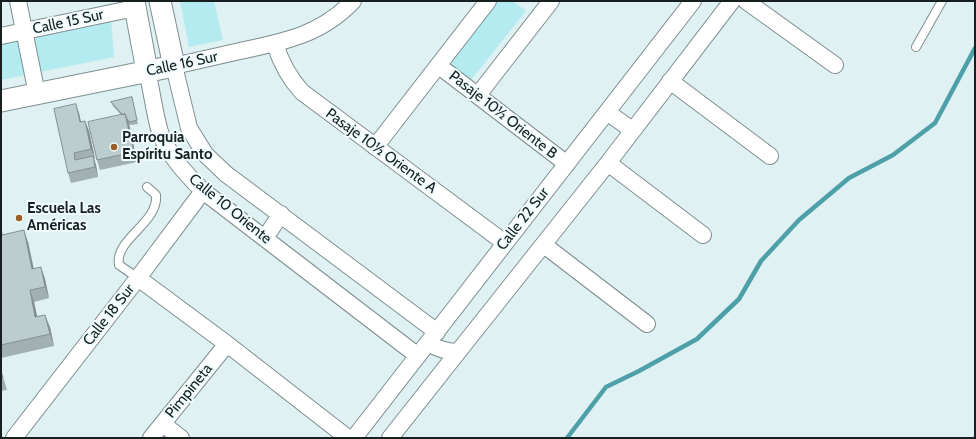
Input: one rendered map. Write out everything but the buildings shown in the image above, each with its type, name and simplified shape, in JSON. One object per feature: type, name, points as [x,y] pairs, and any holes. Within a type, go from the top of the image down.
[{"type":"street","points":[[18,1],[37,94]]},
{"type":"street","name":"Calle 10 Oriente","points":[[160,1],[188,128],[205,154],[226,174],[281,214],[428,344]]},
{"type":"street","name":"Calle 16 Sur","points":[[1,101],[275,44],[301,36],[318,28],[333,18],[353,1]]},
{"type":"street","points":[[375,147],[488,1]]},
{"type":"street","name":"Calle 22 Sur","points":[[354,438],[693,1]]},
{"type":"street","points":[[390,438],[544,245],[732,1]]},
{"type":"street","points":[[746,1],[835,65]]},
{"type":"street","points":[[478,95],[547,2]]},
{"type":"street","name":"Calle 15 Sur","points":[[1,36],[134,5]]},
{"type":"street","name":"Calle 10 Oriente","points":[[134,5],[160,132],[171,154],[184,173],[203,192],[265,238],[428,344]]},
{"type":"street","name":"Pasaje 10½ Oriente A","points":[[275,44],[283,66],[302,92],[505,242]]},
{"type":"street","name":"Pasaje 10½ Oriente B","points":[[439,66],[567,164]]},
{"type":"street","points":[[670,81],[770,156]]},
{"type":"street","points":[[607,112],[632,130]]},
{"type":"street","points":[[608,163],[703,235]]},
{"type":"street","name":"Calle 18 Sur","points":[[14,438],[203,192]]},
{"type":"street","points":[[265,238],[281,214]]},
{"type":"street","points":[[544,245],[647,324]]},
{"type":"street","points":[[138,278],[227,344],[348,438]]},
{"type":"street","name":"Pimpineta","points":[[151,438],[227,344]]},
{"type":"street","points":[[428,344],[447,352],[458,352]]},
{"type":"street","points":[[163,424],[181,438]]},
{"type":"lane","points":[[916,47],[942,1]]},
{"type":"lane","points":[[138,278],[119,265],[118,258],[120,250],[156,206],[156,196],[147,187]]},
{"type":"shaded area","points":[[180,1],[214,1],[223,40],[189,47]]},
{"type":"shaded area","points":[[494,1],[513,1],[526,11],[467,85],[442,66]]},
{"type":"shaded area","points":[[111,19],[114,57],[1,80],[1,42]]},
{"type":"waterway","points":[[567,438],[606,387],[639,371],[697,339],[739,299],[761,261],[799,220],[849,178],[893,155],[935,123],[975,48]]},
{"type":"place","name":"Parroquia Espíritu Santo","points":[[114,147]]},
{"type":"place","name":"Escuela Las Américas","points":[[19,218]]}]
